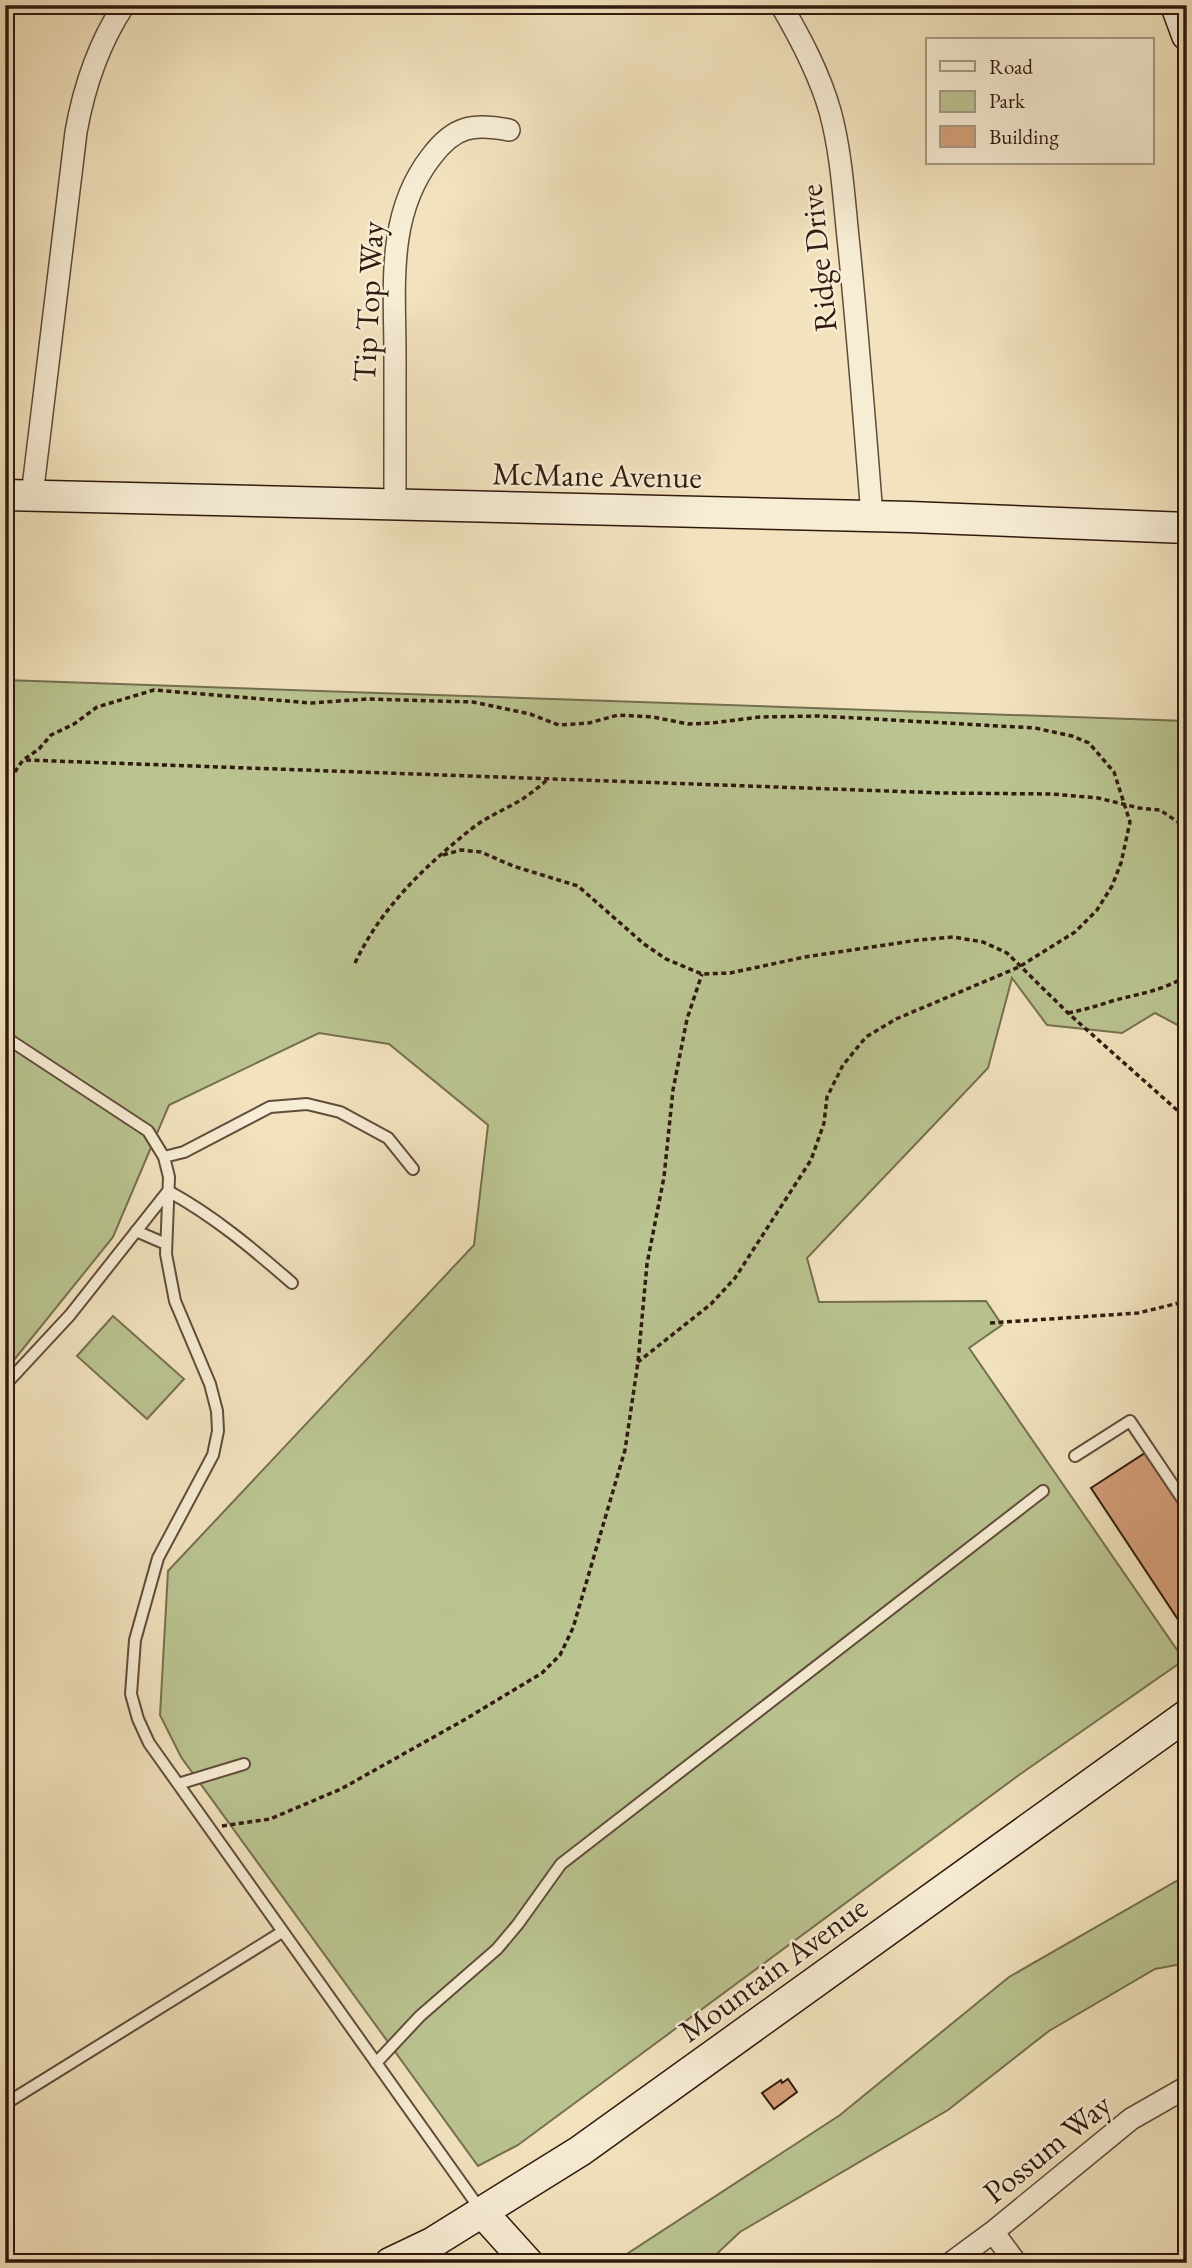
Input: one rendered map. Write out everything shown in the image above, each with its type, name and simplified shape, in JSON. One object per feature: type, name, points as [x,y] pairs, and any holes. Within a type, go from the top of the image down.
[{"type":"street","points":[[19,495],[76,132],[89,80],[102,46],[124,5]]},
{"type":"street","name":"Ridge Drive","points":[[781,5],[817,74],[830,111],[838,149],[856,316],[872,516]]},
{"type":"street","points":[[1176,5],[1187,35]]},
{"type":"street","name":"Tip Top Way","points":[[395,505],[396,247],[405,204],[424,166],[444,141],[457,131],[486,125],[509,130]]},
{"type":"street","name":"McMane Avenue","points":[[19,495],[872,516],[1187,528]]},
{"type":"street","name":"Mountain Avenue","points":[[390,2263],[432,2243],[580,2151],[1187,1715]]},
{"type":"street","name":"Possum Way","points":[[951,2263],[1131,2119],[1187,2087]]},
{"type":"street","points":[[482,2212],[528,2263]]},
{"type":"street","points":[[993,2232],[1016,2263]]},
{"type":"lane","points":[[5,1037],[148,1131],[164,1157],[169,1177],[166,1254],[175,1301],[210,1384],[217,1411],[218,1431],[213,1455],[158,1558],[142,1610],[132,1666],[131,1694],[138,1719],[149,1743],[482,2212]]},
{"type":"lane","points":[[164,1157],[184,1152],[270,1107],[307,1104],[340,1112],[388,1138],[413,1169]]},
{"type":"lane","points":[[5,1385],[70,1315],[168,1191]]},
{"type":"lane","points":[[168,1191],[245,1242],[292,1283]]},
{"type":"lane","points":[[136,1231],[166,1244]]},
{"type":"lane","points":[[1075,1456],[1130,1421],[1187,1506]]},
{"type":"lane","points":[[376,2063],[419,2016],[497,1949],[561,1864],[1043,1491]]},
{"type":"lane","points":[[178,1784],[244,1764]]},
{"type":"lane","points":[[5,2104],[282,1931]]},
{"type":"path","points":[[5,786],[23,760],[39,749],[51,735],[74,724],[97,708],[154,690],[310,703],[367,699],[473,702],[530,715],[559,725],[589,723],[618,715],[653,716],[688,724],[760,717],[820,716],[1035,728],[1072,736],[1089,743],[1114,772],[1130,822],[1121,863],[1102,902],[1074,932],[1019,967],[896,1019],[866,1037],[843,1065],[827,1097],[824,1123],[811,1160],[735,1278],[711,1304],[638,1362]]},
{"type":"path","points":[[23,760],[943,793],[1052,794],[1098,798],[1126,806],[1160,810],[1187,828]]},
{"type":"path","points":[[355,963],[368,935],[389,905],[413,879],[471,829],[522,799],[549,779]]},
{"type":"path","points":[[443,855],[461,850],[481,852],[513,866],[578,886],[644,944],[666,959],[702,974],[730,973],[918,940],[953,937],[983,942],[1007,953],[1068,1013],[1187,1119]]},
{"type":"path","points":[[210,1828],[270,1819],[341,1789],[542,1673],[560,1655],[573,1628],[625,1450],[638,1362],[647,1264],[664,1177],[673,1090],[687,1019],[702,974]]},
{"type":"path","points":[[1068,1013],[1166,988],[1187,976]]},
{"type":"path","points":[[990,1323],[1138,1313],[1187,1301]]},
{"type":"green space","points":[[5,680],[1187,721],[1187,1030],[1155,1013],[1122,1033],[1047,1025],[1012,978],[988,1068],[807,1258],[819,1302],[986,1301],[1002,1325],[969,1348],[1184,1660],[1019,1775],[518,2145],[478,2166],[181,1757],[160,1715],[168,1571],[474,1245],[488,1125],[389,1044],[319,1033],[169,1105],[113,1237],[10,1365],[5,1367]]},
{"type":"green space","points":[[113,1316],[184,1379],[147,1419],[77,1356]]},
{"type":"green space","points":[[1187,1875],[1187,1963],[1155,1969],[1049,2031],[948,2110],[740,2232],[707,2263],[613,2263],[840,2115],[1009,1977]]},
{"type":"building","points":[[1145,1453],[1187,1516],[1187,1611],[1177,1618],[1091,1488]]},
{"type":"building","points":[[788,2079],[797,2092],[774,2109],[762,2093],[781,2080],[782,2083]]}]
